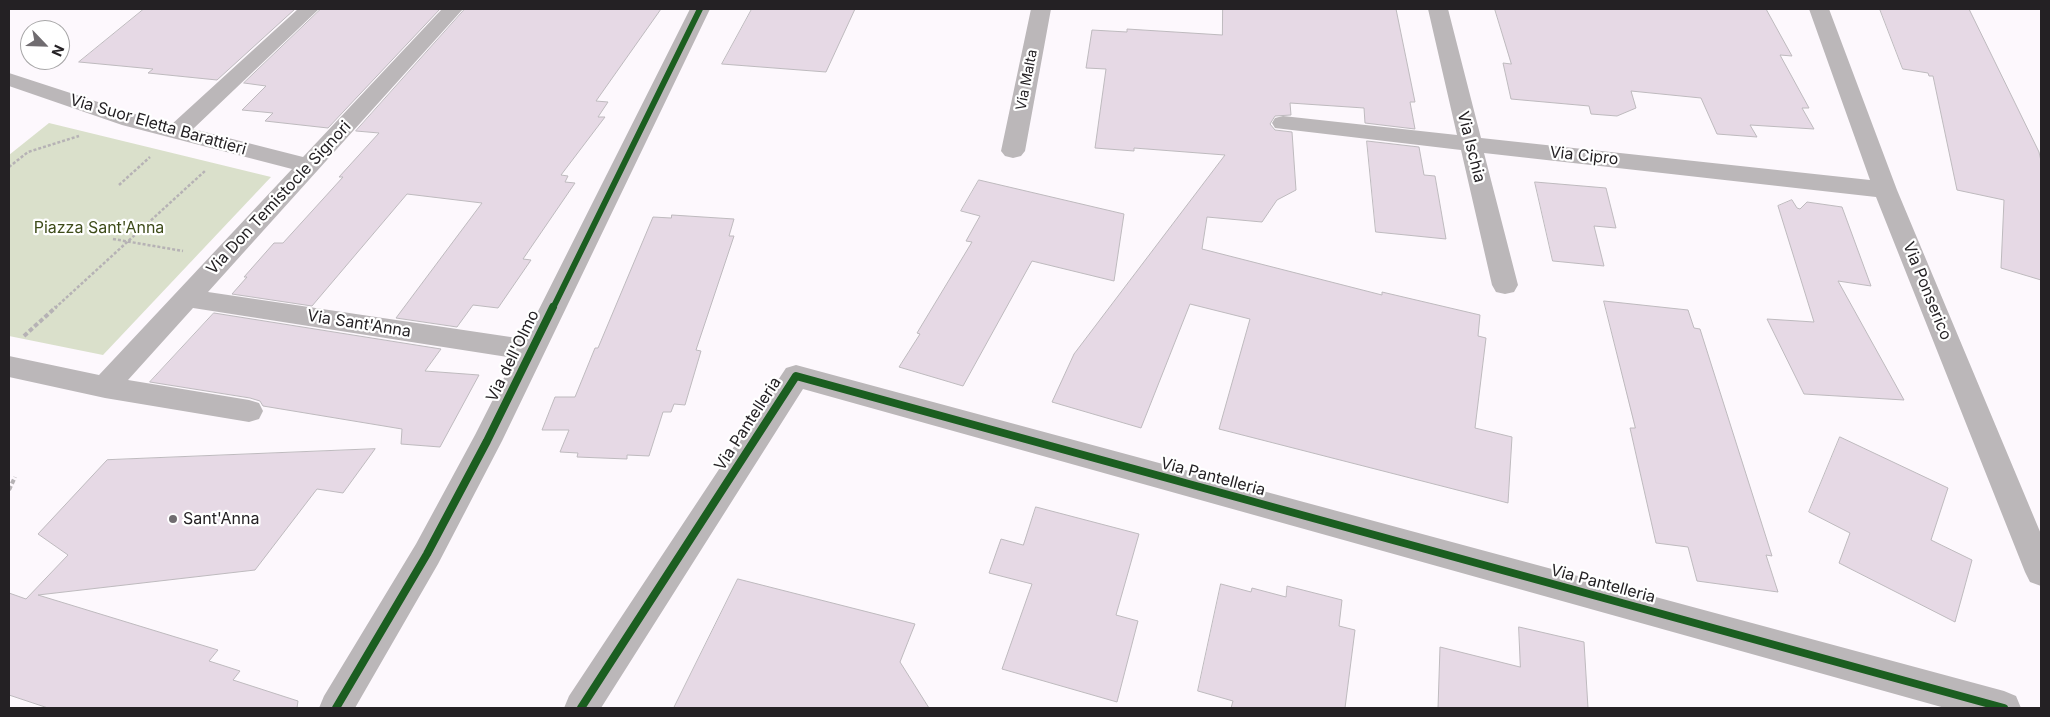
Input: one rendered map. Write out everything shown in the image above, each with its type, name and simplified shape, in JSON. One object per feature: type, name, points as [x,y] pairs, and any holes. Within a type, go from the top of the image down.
[{"type":"street","points":[[175,133],[309,9]]},
{"type":"street","name":"Via Don Temistocle Signori","points":[[105,387],[453,9]]},
{"type":"street","name":"Via dell'Olmo","points":[[336,708],[427,554],[488,441],[530,350],[700,9]]},
{"type":"street","name":"Via Malta","points":[[1013,151],[1041,9]]},
{"type":"street","name":"Via Ischia","points":[[1438,9],[1505,285]]},
{"type":"street","name":"Via Ponserico","points":[[1819,9],[1885,190],[2041,572]]},
{"type":"street","name":"Via Suor Eletta Barattieri","points":[[9,79],[130,120],[309,166]]},
{"type":"street","name":"Via Cipro","points":[[1283,123],[1885,190]]},
{"type":"street","name":"Via Sant'Anna","points":[[188,298],[530,350]]},
{"type":"street","points":[[9,367],[105,387],[249,411]]},
{"type":"street","name":"Via Pantelleria","points":[[581,708],[796,376],[2004,708]]},
{"type":"path","points":[[9,167],[28,152],[130,120]]},
{"type":"path","points":[[119,185],[175,133]]},
{"type":"path","points":[[23,338],[230,147]]},
{"type":"path","points":[[112,239],[224,258]]},
{"type":"path","points":[[9,490],[15,477]]},
{"type":"green space","name":"Piazza Sant'Anna","points":[[49,123],[271,177],[103,355],[9,336],[9,155]]},
{"type":"building","points":[[144,9],[295,9],[217,80],[148,73],[153,69],[79,62]]},
{"type":"building","points":[[321,9],[440,9],[328,128],[265,121],[273,113],[242,110],[266,86],[244,83]]},
{"type":"building","points":[[465,9],[661,9],[596,101],[608,102],[598,117],[605,117],[561,175],[568,176],[565,182],[575,183],[523,259],[531,260],[498,308],[473,305],[457,327],[396,318],[482,203],[407,194],[312,306],[232,294],[247,277],[244,277],[274,243],[283,243],[343,177],[339,177],[379,133],[356,131]]},
{"type":"building","points":[[752,9],[855,9],[826,72],[722,64]]},
{"type":"building","points":[[1223,9],[1396,9],[1415,102],[1410,102],[1415,129],[1365,123],[1364,108],[1290,103],[1291,115],[1275,116],[1270,124],[1275,130],[1292,132],[1296,190],[1277,200],[1262,222],[1207,217],[1202,249],[1382,295],[1382,292],[1480,315],[1478,336],[1486,338],[1475,428],[1512,437],[1508,503],[1219,429],[1250,319],[1190,304],[1141,428],[1052,402],[1074,354],[1225,155],[1134,148],[1134,151],[1095,148],[1106,69],[1086,68],[1092,30],[1127,32],[1127,29],[1222,35]]},
{"type":"building","points":[[1495,9],[1766,9],[1792,56],[1780,55],[1809,108],[1802,108],[1814,129],[1750,125],[1757,137],[1717,134],[1701,98],[1631,91],[1636,108],[1617,116],[1591,114],[1589,106],[1511,99],[1503,63],[1511,64]]},
{"type":"building","points":[[1880,9],[1969,9],[2039,152],[2041,161],[2041,280],[2001,268],[2004,200],[1957,190],[1933,76],[1929,76],[1928,73],[1903,69]]},
{"type":"building","points":[[1367,141],[1419,147],[1424,175],[1435,176],[1446,239],[1376,232]]},
{"type":"building","points":[[979,180],[1124,214],[1114,281],[1032,261],[963,386],[899,367],[920,334],[917,333],[972,242],[966,241],[980,216],[961,211]]},
{"type":"building","points":[[1535,182],[1606,188],[1616,228],[1594,226],[1604,266],[1553,261]]},
{"type":"building","points":[[1792,200],[1797,208],[1800,209],[1807,202],[1842,207],[1871,286],[1838,281],[1904,400],[1804,394],[1767,319],[1814,322],[1778,206]]},
{"type":"building","points":[[672,215],[734,219],[729,236],[734,236],[696,350],[701,351],[685,405],[674,404],[671,412],[663,412],[649,456],[627,455],[627,459],[577,457],[578,453],[560,452],[569,430],[542,430],[555,397],[575,397],[595,348],[598,348],[653,217],[671,218]]},
{"type":"building","points":[[1604,301],[1688,310],[1694,328],[1700,329],[1772,556],[1766,555],[1778,592],[1697,581],[1688,547],[1656,543],[1630,428],[1635,428]]},
{"type":"building","points":[[214,313],[441,349],[425,371],[479,375],[440,447],[401,444],[402,429],[263,406],[260,401],[250,398],[150,382]]},
{"type":"building","points":[[1840,437],[1948,488],[1931,540],[1972,560],[1955,622],[1839,563],[1850,533],[1809,512]]},
{"type":"building","points":[[375,449],[343,493],[317,489],[255,570],[38,595],[218,650],[209,661],[240,671],[233,680],[298,701],[297,708],[48,708],[9,695],[9,593],[26,599],[68,555],[38,534],[107,460]]},
{"type":"building","points":[[1036,507],[1139,534],[1116,615],[1138,621],[1117,702],[1002,669],[1032,584],[989,573],[1001,539],[1023,545]]},
{"type":"building","points":[[738,579],[915,624],[900,662],[929,708],[674,708]]},
{"type":"building","points":[[1221,584],[1251,592],[1252,588],[1286,597],[1287,586],[1342,600],[1339,626],[1355,630],[1345,708],[1231,708],[1233,701],[1198,691]]},
{"type":"building","points":[[1519,627],[1584,642],[1588,708],[1438,708],[1440,647],[1520,667]]},
{"type":"cycle path","points":[[336,708],[427,554],[487,441],[700,9]]},
{"type":"cycle path","points":[[581,708],[796,376],[2004,708]]},
{"type":"place","name":"Sant'Anna","points":[[173,519]]}]
